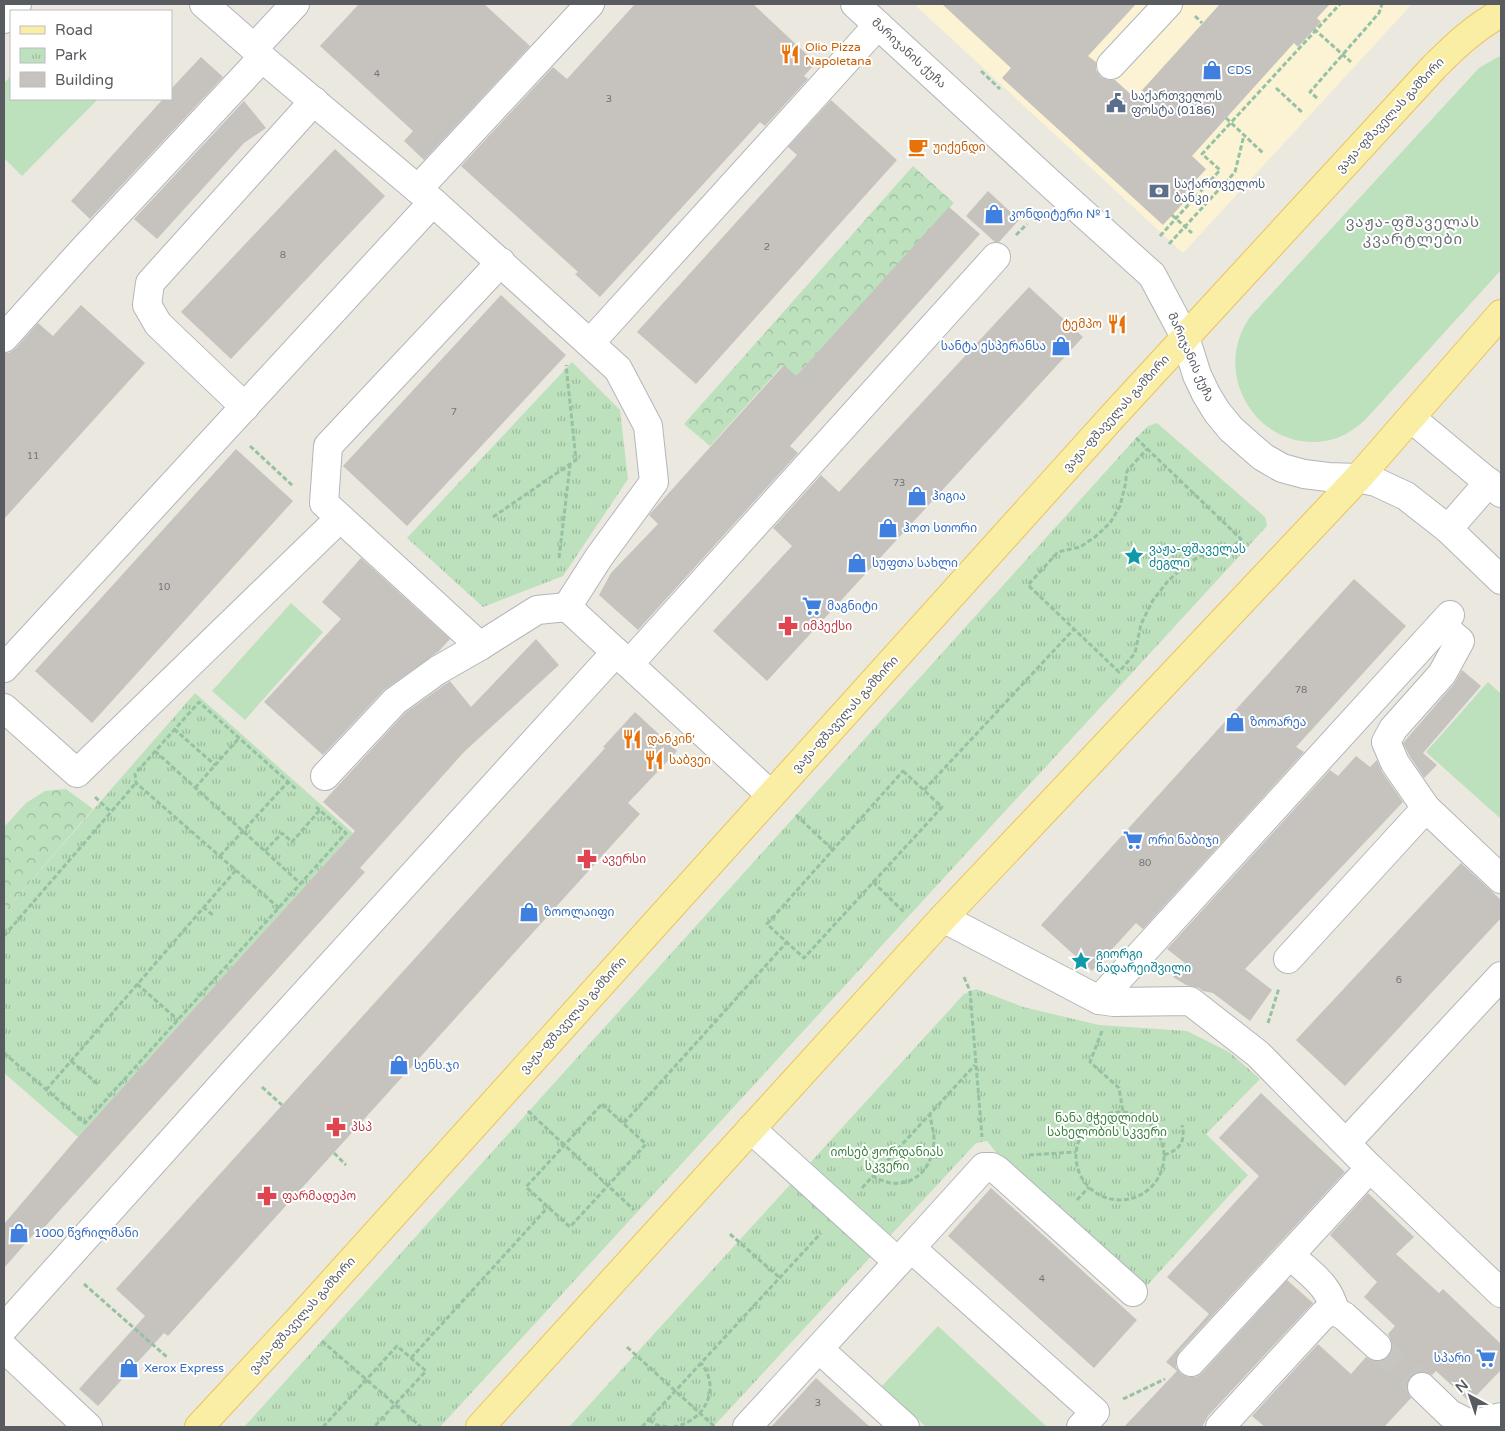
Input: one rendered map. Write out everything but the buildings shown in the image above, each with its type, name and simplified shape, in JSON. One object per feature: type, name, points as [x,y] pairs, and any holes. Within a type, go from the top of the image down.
[{"type":"main road","name":"ვაჟა-ფშაველას გამზირი","points":[[199,1427],[301,1317],[1185,337],[1434,67],[1466,36],[1481,24],[1500,14]]},
{"type":"main road","points":[[480,1427],[943,918],[1358,478],[1501,314]]},
{"type":"street","points":[[204,4],[314,102],[501,262],[618,369],[648,426],[654,482],[599,557],[568,607]]},
{"type":"street","points":[[4,338],[258,53],[295,4]]},
{"type":"street","points":[[4,668],[236,416],[590,4]]},
{"type":"street","name":"მარიჯანის ქუჩა","points":[[855,4],[1152,275],[1185,337],[1197,375],[1217,412],[1231,429],[1263,458],[1282,468],[1304,474],[1328,478],[1358,478],[1376,482],[1406,496],[1448,528],[1501,580]]},
{"type":"street","points":[[1111,66],[1168,4]]},
{"type":"street","points":[[590,343],[878,25]]},
{"type":"street","points":[[236,416],[158,324],[147,305],[150,282],[314,102]]},
{"type":"street","points":[[4,1328],[239,1066],[996,257]]},
{"type":"street","points":[[480,646],[332,510],[328,446],[501,262]]},
{"type":"street","points":[[1411,418],[1495,487],[1448,528]]},
{"type":"street","points":[[4,708],[77,773],[332,510]]},
{"type":"street","points":[[325,776],[395,701],[438,670],[537,610],[568,607],[771,795]]},
{"type":"street","points":[[1099,1000],[1446,620],[1460,641],[1442,674],[1393,729],[1386,742],[1395,763],[1426,808],[1501,879]]},
{"type":"street","points":[[1288,959],[1426,808]]},
{"type":"street","points":[[943,918],[1099,1000],[1114,1002],[1190,1001],[1258,1054],[1370,1168],[1501,1293]]},
{"type":"street","points":[[1346,1143],[1501,976]]},
{"type":"street","points":[[751,1129],[842,1210],[905,1255],[1088,1420]]},
{"type":"street","points":[[750,1426],[984,1167],[992,1167],[997,1170],[1133,1292]]},
{"type":"street","points":[[1191,1362],[1370,1168]]},
{"type":"street","points":[[1300,1264],[1325,1287],[1332,1298],[1335,1311]]},
{"type":"street","points":[[1220,1427],[1324,1314],[1335,1311],[1344,1316],[1377,1346]]},
{"type":"street","points":[[4,1348],[88,1427]]},
{"type":"street","points":[[819,1349],[905,1427]]},
{"type":"street","points":[[1422,1386],[1450,1414],[1474,1426],[1501,1418]]},
{"type":"path","points":[[1160,236],[1220,170],[1202,154],[1340,4]]},
{"type":"path","points":[[1317,98],[1310,92],[1379,13],[1382,4]]},
{"type":"path","points":[[1315,30],[1351,62]]},
{"type":"path","points":[[980,72],[1000,89]]},
{"type":"path","points":[[1276,88],[1302,113]]},
{"type":"path","points":[[1226,118],[1264,154]]},
{"type":"path","points":[[1169,244],[1235,172],[1244,135]]},
{"type":"path","points":[[1172,215],[1192,233]]},
{"type":"path","points":[[493,517],[576,460],[566,365]]},
{"type":"path","points":[[236,416],[304,496],[332,510]]},
{"type":"path","points":[[1136,438],[1241,539],[1232,548],[1208,552],[1188,563],[1168,581],[1153,600],[1141,624],[1135,653],[1119,672],[1028,586],[1058,552],[1080,546],[1095,537],[1110,523],[1120,506],[1126,486],[1127,471],[1147,449]]},
{"type":"path","points":[[558,564],[570,464]]},
{"type":"path","points":[[924,790],[1074,629]]},
{"type":"path","points":[[279,908],[136,782],[135,774],[199,702],[301,793]]},
{"type":"path","points":[[174,729],[215,765]]},
{"type":"path","points":[[195,788],[239,738]]},
{"type":"path","points":[[155,751],[301,884]]},
{"type":"path","points":[[903,771],[924,790],[942,807],[804,958],[767,924],[903,771]]},
{"type":"path","points":[[4,936],[136,782]]},
{"type":"path","points":[[220,856],[288,782]]},
{"type":"path","points":[[4,1054],[85,1123],[346,833],[314,805]]},
{"type":"path","points":[[265,851],[282,832],[292,842],[320,810]]},
{"type":"path","points":[[796,814],[833,850]]},
{"type":"path","points":[[46,1090],[236,870]]},
{"type":"path","points":[[873,882],[908,916]]},
{"type":"path","points":[[204,907],[214,916]]},
{"type":"path","points":[[624,1124],[787,942]]},
{"type":"path","points":[[1258,1054],[1288,959]]},
{"type":"path","points":[[964,977],[970,991],[984,1167]]},
{"type":"path","points":[[137,984],[178,1020]]},
{"type":"path","points":[[1100,1038],[1090,1062],[1119,1088],[1123,1112]]},
{"type":"path","points":[[72,1061],[99,1084]]},
{"type":"path","points":[[642,1427],[975,1065]]},
{"type":"path","points":[[602,1104],[624,1124],[646,1144],[570,1227],[526,1187],[602,1104]]},
{"type":"path","points":[[528,1111],[636,1212]]},
{"type":"path","points":[[1111,1112],[1123,1112],[1140,1116],[1152,1124],[1160,1136],[1164,1164],[1158,1178],[1149,1190],[1136,1198],[1121,1201],[1106,1198],[1092,1191],[1082,1180],[1077,1167],[1076,1152],[1079,1138],[1086,1126],[1098,1117],[1111,1112]]},
{"type":"path","points":[[872,1176],[890,1182],[904,1183],[924,1172],[934,1148],[930,1114]]},
{"type":"path","points":[[1164,1155],[1180,1146],[1184,1135],[1182,1125]]},
{"type":"path","points":[[334,1153],[346,1165]]},
{"type":"path","points":[[924,1172],[928,1175]]},
{"type":"path","points":[[411,1358],[548,1208]]},
{"type":"path","points":[[730,1234],[780,1278]]},
{"type":"path","points":[[62,1264],[168,1358]]},
{"type":"path","points":[[322,1340],[421,1427]]},
{"type":"path","points":[[323,1427],[398,1346],[426,1371],[374,1427]]},
{"type":"path","points":[[627,1347],[714,1427]]},
{"type":"path","points":[[674,1427],[684,1426],[700,1414],[705,1407],[710,1381],[707,1371],[701,1363]]},
{"type":"path","points":[[1088,1420],[1162,1380]]},
{"type":"path","points":[[649,1420],[657,1425],[668,1427]]},
{"type":"shaded area","points":[[914,4],[1412,4],[1183,253]]},
{"type":"green space","points":[[1501,56],[1501,270],[1366,419],[1352,430],[1337,438],[1311,442],[1287,437],[1266,426],[1250,409],[1240,388],[1235,365],[1238,341],[1250,317],[1479,68]]},
{"type":"green space","points":[[10,77],[10,100],[97,100],[22,176],[4,158],[4,83]]},
{"type":"green space","points":[[913,166],[954,203],[796,376],[783,365],[710,446],[684,424]]},
{"type":"green space","points":[[572,362],[620,410],[628,479],[563,576],[483,607],[407,538]]},
{"type":"green space","points":[[1157,423],[1265,517],[1267,526],[440,1427],[244,1427],[1136,438],[1148,426]]},
{"type":"green space","points":[[291,603],[323,632],[245,720],[212,691]]},
{"type":"green space","points":[[1488,682],[1501,694],[1501,819],[1426,752]]},
{"type":"green space","points":[[195,693],[353,833],[78,1137],[4,1073],[4,912]]},
{"type":"green space","points":[[66,789],[93,809],[4,912],[4,827],[26,803],[45,791]]},
{"type":"green space","points":[[976,989],[1023,1007],[1099,1025],[1187,1031],[1229,1052],[1260,1079],[1206,1134],[1248,1175],[1142,1291],[1016,1177],[987,1141],[976,1143],[713,1427],[569,1427],[964,994]]},
{"type":"green space","points":[[938,1326],[1047,1427],[926,1427],[882,1386]]},
{"type":"tunnel","points":[[1377,1346],[1422,1387]]},
{"type":"place","name":"Olio Pizza Napoletana","points":[[790,54]]},
{"type":"place","name":"CDS","points":[[1212,70]]},
{"type":"place","name":"საქართველოს ფოსტა (0186)","points":[[1116,103]]},
{"type":"place","name":"უიქენდი","points":[[918,147]]},
{"type":"place","name":"საქართველოს ბანკი","points":[[1159,191]]},
{"type":"place","name":"კონდიტერი № 1","points":[[994,214]]},
{"type":"place","name":"ტემპო","points":[[1117,324]]},
{"type":"place","name":"სანტა ესპერანსა","points":[[1061,346]]},
{"type":"place","name":"ჰიგია","points":[[917,496]]},
{"type":"place","name":"ჰოთ სთორი","points":[[888,528]]},
{"type":"place","name":"ვაჟა-ფშაველას ძეგლი","points":[[1134,556]]},
{"type":"place","name":"სუფთა სახლი","points":[[857,563]]},
{"type":"place","name":"მაგნიტი","points":[[812,606]]},
{"type":"place","name":"იმპექსი","points":[[788,626]]},
{"type":"place","name":"ზოოარეა","points":[[1235,722]]},
{"type":"place","name":"დანკინ'","points":[[632,739]]},
{"type":"place","name":"საბვეი","points":[[654,760]]},
{"type":"place","name":"ორი ნაბიჯი","points":[[1133,840]]},
{"type":"place","name":"ავერსი","points":[[587,859]]},
{"type":"place","name":"ზოოლაიფი","points":[[529,912]]},
{"type":"place","name":"გიორგი ნადარეიშვილი","points":[[1081,961]]},
{"type":"place","name":"სენს.ჯი","points":[[399,1065]]},
{"type":"place","name":"პსპ","points":[[336,1127]]},
{"type":"place","name":"ფარმადეპო","points":[[267,1196]]},
{"type":"place","name":"1000 წვრილმანი","points":[[19,1233]]},
{"type":"place","name":"სპარი","points":[[1486,1358]]},
{"type":"place","name":"Xerox Express","points":[[129,1368]]},
{"type":"district","name":"ვაჟა-ფშაველას კვარტლები","points":[[1413,230]]},
{"type":"park label","name":"ნანა მჭედლიძის სახელობის სკვერი","points":[[1107,1125]]},
{"type":"park label","name":"იოსებ ჟორდანიას სკვერი","points":[[887,1159]]}]
